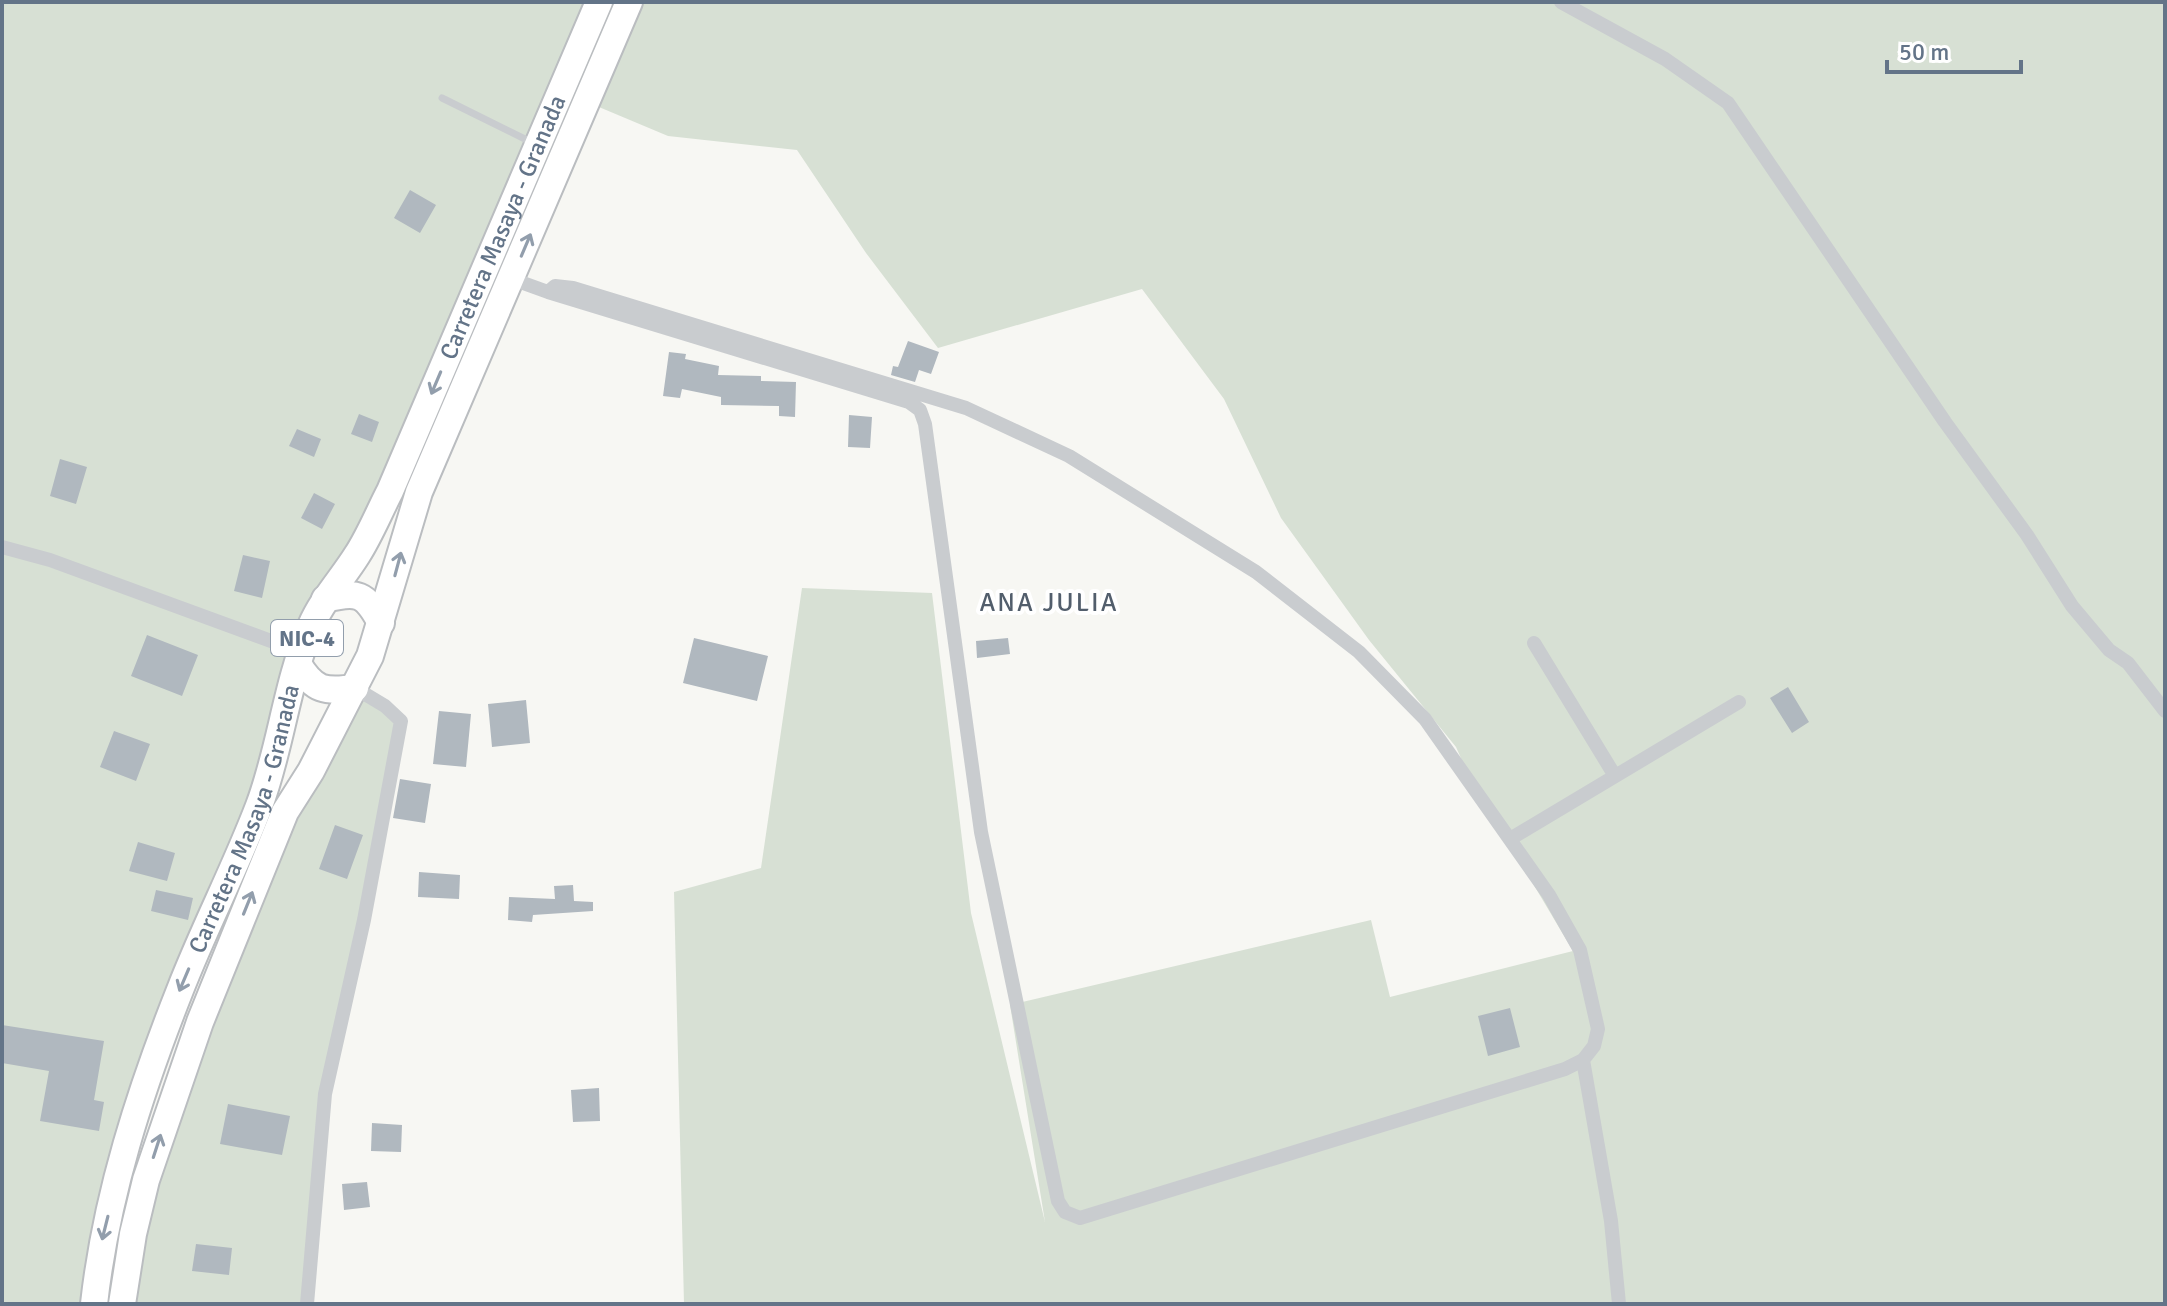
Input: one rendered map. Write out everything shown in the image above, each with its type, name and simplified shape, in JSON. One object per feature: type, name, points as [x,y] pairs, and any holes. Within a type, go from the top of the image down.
[{"type":"highway","name":"Carretera Masaya - Granada","points":[[94,1304],[100,1246],[136,1114],[180,990],[259,805],[300,658],[325,599],[359,552],[390,491],[599,2]]},
{"type":"highway","name":"Carretera Masaya - Granada","points":[[122,1304],[133,1234],[146,1180],[200,1022],[285,812],[355,688],[381,623],[419,492],[629,2]]},
{"type":"highway","points":[[325,599],[347,594],[362,596],[381,623]]},
{"type":"highway","points":[[300,658],[306,678],[319,688],[333,691],[355,688]]},
{"type":"street","points":[[1561,2],[1665,59],[1728,103],[1945,422],[2027,535],[2072,606],[2109,650],[2128,663],[2165,711]]},
{"type":"street","points":[[512,279],[548,292],[909,402],[920,410],[925,424],[981,832],[1058,1201],[1065,1212],[1080,1218],[1565,1069],[1583,1060],[1594,1046],[1598,1029],[1580,950],[1549,895],[1425,719],[1359,652],[1256,572],[1069,456],[966,408],[573,288],[555,286],[548,292]]},
{"type":"street","points":[[2,547],[50,560],[300,658]]},
{"type":"street","points":[[1534,643],[1615,776]]},
{"type":"street","points":[[307,1304],[325,1094],[367,905],[401,721],[385,706],[355,688]]},
{"type":"street","points":[[1510,839],[1739,702]]},
{"type":"street","points":[[1583,1060],[1611,1221],[1619,1304]]},
{"type":"lane","points":[[442,98],[538,145]]},
{"type":"shaded area","points":[[2,2],[584,2],[376,502],[301,652],[180,990],[94,1304],[2,1304]]},
{"type":"shaded area","points":[[629,2],[2165,2],[2165,1304],[684,1304],[674,892],[761,868],[802,588],[932,593],[971,913],[1045,1222],[1010,1005],[1371,920],[1390,997],[1573,951],[1468,774],[1456,747],[1369,640],[1281,518],[1224,399],[1142,289],[938,348],[866,253],[797,150],[668,136],[587,102]]},
{"type":"shaded area","points":[[355,688],[401,721],[325,1094],[307,1304],[122,1304],[200,1022]]},
{"type":"building","points":[[410,190],[436,205],[420,233],[394,218]]},
{"type":"building","points":[[908,341],[939,352],[931,374],[919,370],[915,382],[891,375],[893,366],[898,367]]},
{"type":"building","points":[[669,352],[686,354],[685,359],[719,366],[718,375],[761,376],[761,381],[796,382],[795,417],[779,416],[779,406],[721,405],[721,397],[682,389],[680,398],[663,396]]},
{"type":"building","points":[[359,414],[379,422],[372,442],[351,434]]},
{"type":"building","points":[[849,415],[872,417],[870,448],[848,447]]},
{"type":"building","points":[[297,429],[321,439],[314,457],[289,446]]},
{"type":"building","points":[[60,459],[87,467],[76,504],[50,496]]},
{"type":"building","points":[[314,493],[335,504],[322,529],[301,518]]},
{"type":"building","points":[[243,555],[270,561],[262,598],[234,591]]},
{"type":"building","points":[[147,635],[198,655],[182,696],[131,676]]},
{"type":"building","points":[[694,638],[768,656],[757,701],[683,683]]},
{"type":"building","points":[[1008,638],[1010,654],[977,658],[976,641]]},
{"type":"building","points":[[1788,687],[1809,722],[1792,733],[1770,698]]},
{"type":"building","points":[[526,700],[530,743],[492,747],[488,704]]},
{"type":"building","points":[[439,711],[471,714],[466,767],[433,764]]},
{"type":"building","points":[[114,731],[150,744],[136,781],[100,767]]},
{"type":"building","points":[[400,779],[431,784],[425,823],[393,818]]},
{"type":"building","points":[[335,825],[363,835],[347,879],[319,869]]},
{"type":"building","points":[[138,842],[175,853],[167,881],[129,871]]},
{"type":"building","points":[[419,872],[460,875],[459,899],[418,897]]},
{"type":"building","points":[[573,885],[574,901],[593,902],[593,911],[533,915],[532,922],[508,920],[509,897],[555,899],[554,886]]},
{"type":"building","points":[[156,890],[193,898],[188,920],[151,911]]},
{"type":"building","points":[[1510,1008],[1520,1047],[1488,1056],[1478,1016]]},
{"type":"building","points":[[2,1025],[104,1041],[94,1100],[104,1102],[99,1131],[40,1121],[49,1071],[2,1063]]},
{"type":"building","points":[[599,1088],[600,1121],[573,1122],[571,1090]]},
{"type":"building","points":[[228,1104],[290,1116],[282,1155],[220,1144]]},
{"type":"building","points":[[372,1123],[402,1125],[401,1152],[371,1151]]},
{"type":"building","points":[[367,1182],[370,1207],[344,1210],[342,1184]]},
{"type":"building","points":[[196,1244],[232,1248],[229,1275],[192,1271]]},
{"type":"district","name":"ANA JULIA","points":[[1049,603]]}]
